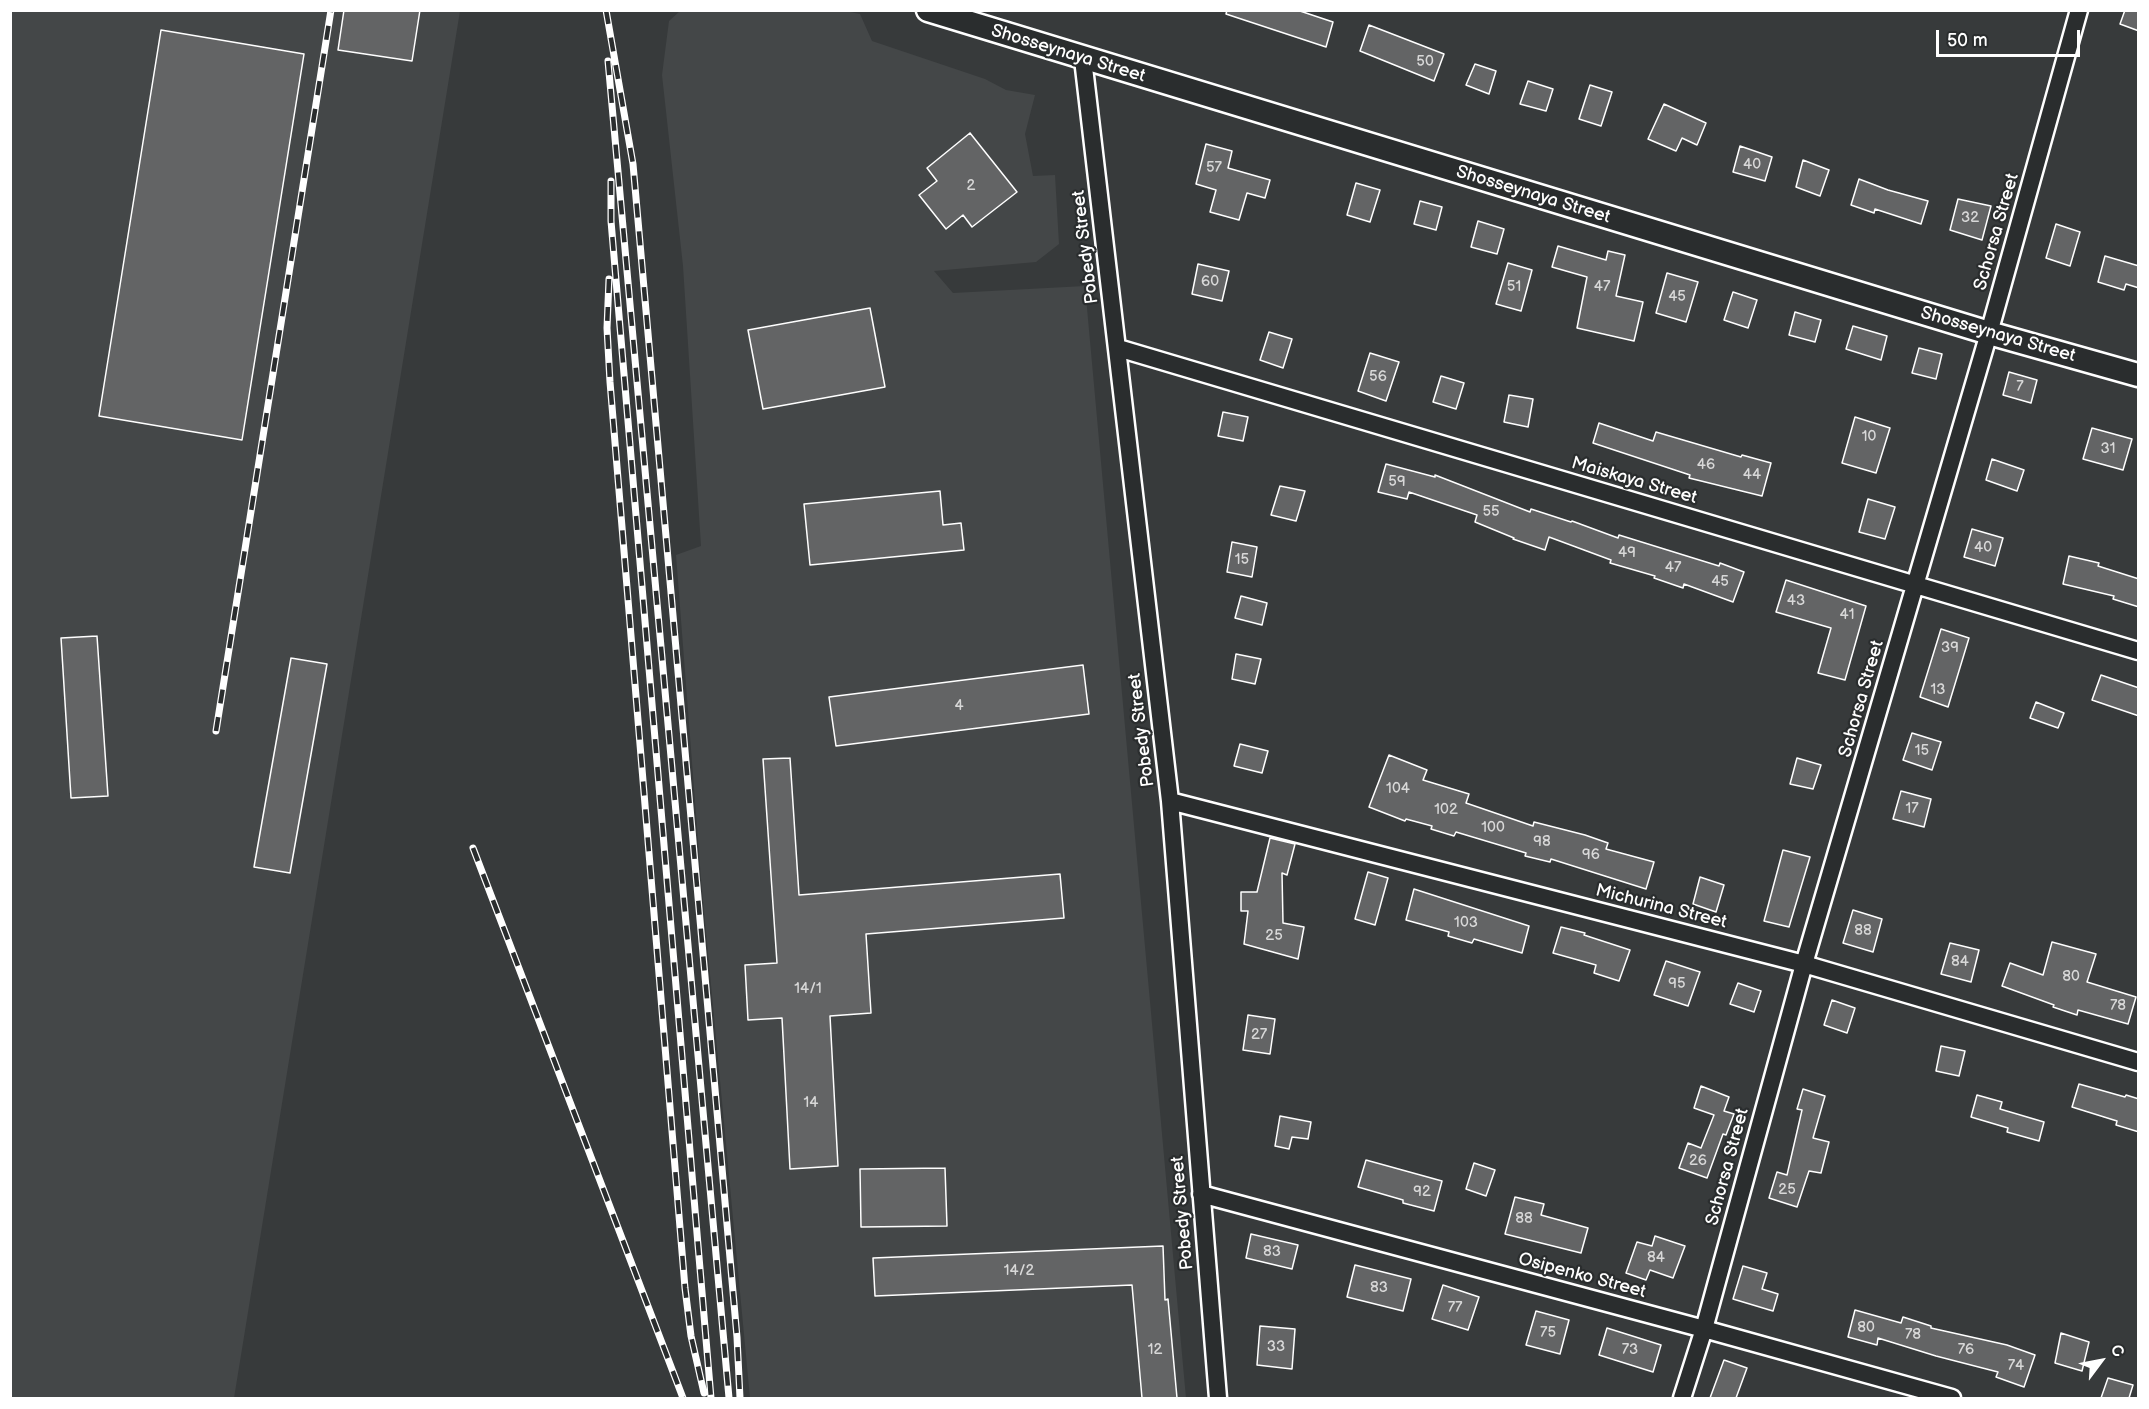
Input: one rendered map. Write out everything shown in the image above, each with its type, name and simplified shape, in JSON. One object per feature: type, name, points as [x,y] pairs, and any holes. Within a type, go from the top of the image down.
[{"type":"main road","name":"Shosseynaya Street","points":[[931,11],[1989,333],[2139,375]]},
{"type":"street","name":"Schorsa Street","points":[[1682,1398],[1704,1329],[1804,964],[1989,333],[2079,10]]},
{"type":"street","name":"Pobedy Street","points":[[1083,59],[1170,801],[1218,1398]]},
{"type":"street","name":"Maiskaya Street","points":[[1118,348],[2139,651]]},
{"type":"street","name":"Michurina Street","points":[[1170,801],[1804,964],[2139,1062]]},
{"type":"street","name":"Osipenko Street","points":[[1201,1194],[1952,1398]]},
{"type":"shaded area","points":[[10,11],[460,11],[234,1398],[11,1398]]},
{"type":"shaded area","points":[[680,11],[845,11],[860,14],[872,41],[985,79],[1006,90],[1035,95],[1025,134],[1033,176],[1055,175],[1059,244],[1036,262],[934,271],[953,293],[1085,286],[1186,1398],[750,1398],[701,879],[676,555],[701,546],[683,266],[662,75],[669,21]]},
{"type":"building","points":[[344,10],[420,10],[412,61],[338,50]]},
{"type":"building","points":[[1227,10],[1297,10],[1333,22],[1326,47],[1226,14]]},
{"type":"building","points":[[2125,10],[2139,10],[2139,31],[2120,24]]},
{"type":"building","points":[[1369,25],[1444,54],[1434,81],[1360,51]]},
{"type":"building","points":[[161,30],[304,54],[242,440],[99,416]]},
{"type":"building","points":[[1475,64],[1496,71],[1489,94],[1466,85]]},
{"type":"building","points":[[1528,81],[1553,89],[1546,111],[1520,104]]},
{"type":"building","points":[[1590,85],[1612,92],[1601,126],[1579,119]]},
{"type":"building","points":[[1664,104],[1706,123],[1697,145],[1682,138],[1676,151],[1648,139]]},
{"type":"building","points":[[970,133],[1017,192],[972,227],[963,215],[946,229],[919,195],[937,181],[927,168]]},
{"type":"building","points":[[1206,144],[1232,151],[1228,168],[1270,180],[1265,198],[1247,193],[1239,220],[1210,212],[1216,190],[1196,184]]},
{"type":"building","points":[[1740,146],[1772,157],[1765,181],[1733,172]]},
{"type":"building","points":[[1803,160],[1829,170],[1820,196],[1796,187]]},
{"type":"building","points":[[1859,179],[1928,201],[1921,224],[1875,209],[1874,213],[1851,205]]},
{"type":"building","points":[[1356,183],[1380,190],[1370,222],[1347,215]]},
{"type":"building","points":[[1958,199],[1991,206],[1982,240],[1950,230]]},
{"type":"building","points":[[1420,201],[1442,207],[1436,230],[1414,224]]},
{"type":"building","points":[[1478,221],[1504,229],[1497,254],[1471,247]]},
{"type":"building","points":[[2056,224],[2080,232],[2070,266],[2046,258]]},
{"type":"building","points":[[1558,246],[1606,260],[1608,251],[1625,255],[1616,296],[1643,302],[1634,341],[1577,328],[1587,277],[1552,267]]},
{"type":"building","points":[[2105,256],[2139,266],[2139,288],[2126,284],[2124,290],[2098,282]]},
{"type":"building","points":[[1508,263],[1532,270],[1521,311],[1496,304]]},
{"type":"building","points":[[1198,264],[1229,271],[1222,301],[1192,294]]},
{"type":"building","points":[[1667,273],[1698,282],[1686,322],[1656,313]]},
{"type":"building","points":[[1733,292],[1757,300],[1748,328],[1724,320]]},
{"type":"building","points":[[870,308],[885,387],[763,409],[748,330]]},
{"type":"building","points":[[1795,312],[1821,320],[1815,342],[1789,335]]},
{"type":"building","points":[[1853,326],[1887,336],[1881,360],[1846,349]]},
{"type":"building","points":[[1269,332],[1292,339],[1283,368],[1260,360]]},
{"type":"building","points":[[1919,348],[1942,354],[1936,379],[1912,373]]},
{"type":"building","points":[[1370,353],[1399,362],[1386,401],[1358,391]]},
{"type":"building","points":[[2009,372],[2037,380],[2031,403],[2003,395]]},
{"type":"building","points":[[1441,376],[1464,383],[1456,409],[1433,402]]},
{"type":"building","points":[[1509,395],[1533,399],[1528,427],[1504,422]]},
{"type":"building","points":[[1223,412],[1248,417],[1243,441],[1218,436]]},
{"type":"building","points":[[1855,417],[1890,428],[1876,473],[1842,463]]},
{"type":"building","points":[[1599,423],[1653,441],[1656,432],[1741,457],[1742,455],[1771,463],[1762,496],[1689,478],[1690,475],[1593,443]]},
{"type":"building","points":[[2092,428],[2132,439],[2123,470],[2083,459]]},
{"type":"building","points":[[1992,459],[2024,470],[2017,491],[1986,480]]},
{"type":"building","points":[[1386,464],[1435,477],[1435,475],[1530,512],[1531,509],[1618,538],[1619,535],[1719,566],[1720,563],[1744,572],[1733,602],[1684,584],[1683,588],[1654,578],[1655,576],[1610,563],[1611,560],[1549,537],[1545,550],[1475,522],[1477,515],[1409,492],[1407,499],[1378,492]]},
{"type":"building","points":[[1280,486],[1305,491],[1296,521],[1271,515]]},
{"type":"building","points":[[940,491],[943,525],[961,523],[964,550],[810,565],[804,504]]},
{"type":"building","points":[[1868,499],[1895,507],[1885,539],[1859,532]]},
{"type":"building","points":[[1972,529],[2003,538],[1995,566],[1964,557]]},
{"type":"building","points":[[1232,542],[1257,547],[1252,577],[1227,572]]},
{"type":"building","points":[[2069,556],[2099,563],[2098,566],[2139,579],[2139,607],[2113,599],[2114,596],[2063,584]]},
{"type":"building","points":[[1786,580],[1866,606],[1845,680],[1818,673],[1831,628],[1776,612]]},
{"type":"building","points":[[1241,596],[1267,603],[1262,625],[1235,618]]},
{"type":"building","points":[[1941,629],[1969,638],[1948,707],[1920,697]]},
{"type":"building","points":[[97,636],[108,796],[71,798],[61,638]]},
{"type":"building","points":[[1236,654],[1261,659],[1255,684],[1232,679]]},
{"type":"building","points":[[291,658],[327,664],[290,873],[254,867]]},
{"type":"building","points":[[1083,665],[1089,714],[836,746],[829,697]]},
{"type":"building","points":[[2101,675],[2139,688],[2139,716],[2092,700]]},
{"type":"building","points":[[2036,702],[2064,713],[2058,728],[2030,718]]},
{"type":"building","points":[[1912,733],[1941,742],[1932,770],[1903,760]]},
{"type":"building","points":[[1240,744],[1268,751],[1262,773],[1234,766]]},
{"type":"building","points":[[1389,755],[1427,770],[1423,780],[1469,794],[1466,803],[1533,826],[1534,822],[1585,835],[1608,843],[1606,849],[1654,862],[1646,889],[1551,859],[1550,862],[1525,856],[1526,853],[1456,832],[1454,836],[1431,829],[1432,826],[1406,819],[1405,821],[1369,807]]},
{"type":"building","points":[[790,758],[799,895],[1060,874],[1064,918],[866,934],[871,1013],[830,1016],[838,1166],[790,1169],[782,1018],[748,1020],[745,965],[777,963],[763,759]]},
{"type":"building","points":[[1797,758],[1821,765],[1813,789],[1790,784]]},
{"type":"building","points":[[1901,791],[1931,799],[1924,827],[1893,819]]},
{"type":"building","points":[[1270,838],[1295,844],[1287,875],[1282,873],[1283,923],[1304,927],[1298,959],[1244,944],[1248,911],[1241,911],[1241,892],[1257,892]]},
{"type":"building","points":[[1783,850],[1810,857],[1789,927],[1764,921]]},
{"type":"building","points":[[1368,872],[1388,878],[1375,925],[1355,919]]},
{"type":"building","points":[[1700,877],[1724,885],[1716,912],[1693,904]]},
{"type":"building","points":[[1414,889],[1529,926],[1522,953],[1474,939],[1472,943],[1448,936],[1449,932],[1406,920]]},
{"type":"building","points":[[1853,910],[1882,919],[1873,952],[1843,943]]},
{"type":"building","points":[[1561,927],[1585,933],[1584,935],[1630,950],[1619,981],[1594,973],[1596,965],[1553,953]]},
{"type":"building","points":[[2052,942],[2096,954],[2087,982],[2136,997],[2128,1024],[2078,1010],[2077,1015],[2002,986],[2010,963],[2043,975]]},
{"type":"building","points":[[1950,943],[1979,950],[1971,982],[1941,974]]},
{"type":"building","points":[[1666,961],[1700,972],[1688,1006],[1654,995]]},
{"type":"building","points":[[1738,983],[1761,991],[1754,1012],[1730,1004]]},
{"type":"building","points":[[1832,1000],[1855,1008],[1847,1033],[1824,1025]]},
{"type":"building","points":[[1248,1015],[1275,1019],[1270,1054],[1243,1050]]},
{"type":"building","points":[[1941,1046],[1965,1051],[1959,1076],[1936,1071]]},
{"type":"building","points":[[2079,1084],[2139,1099],[2139,1132],[2116,1125],[2117,1121],[2072,1107]]},
{"type":"building","points":[[1701,1086],[1729,1097],[1724,1111],[1734,1114],[1726,1135],[1723,1134],[1707,1178],[1679,1168],[1688,1143],[1701,1148],[1714,1115],[1694,1108]]},
{"type":"building","points":[[1803,1089],[1825,1096],[1813,1138],[1829,1142],[1821,1173],[1809,1171],[1797,1207],[1769,1198],[1777,1172],[1787,1175],[1802,1110],[1797,1109]]},
{"type":"building","points":[[1977,1095],[2002,1102],[2000,1109],[2044,1122],[2039,1141],[2007,1132],[2008,1128],[1971,1117]]},
{"type":"building","points":[[1280,1116],[1311,1122],[1308,1139],[1292,1137],[1289,1149],[1275,1146]]},
{"type":"building","points":[[1366,1160],[1442,1181],[1434,1211],[1358,1187]]},
{"type":"building","points":[[1474,1163],[1495,1170],[1486,1196],[1466,1189]]},
{"type":"building","points":[[945,1168],[947,1226],[861,1227],[860,1169]]},
{"type":"building","points":[[1515,1197],[1544,1204],[1541,1215],[1588,1228],[1581,1253],[1505,1234]]},
{"type":"building","points":[[1251,1234],[1298,1245],[1292,1269],[1246,1258]]},
{"type":"building","points":[[1655,1236],[1685,1246],[1673,1278],[1650,1270],[1646,1280],[1626,1273],[1637,1242],[1652,1246]]},
{"type":"building","points":[[1163,1246],[1165,1300],[1168,1299],[1177,1398],[1142,1398],[1132,1285],[875,1296],[873,1258]]},
{"type":"building","points":[[1355,1265],[1411,1279],[1403,1311],[1347,1297]]},
{"type":"building","points":[[1743,1266],[1767,1273],[1762,1289],[1778,1294],[1773,1311],[1733,1299]]},
{"type":"building","points":[[1443,1285],[1479,1297],[1468,1330],[1432,1319]]},
{"type":"building","points":[[1855,1310],[1901,1323],[1903,1317],[1931,1326],[1931,1328],[2007,1345],[2035,1355],[2024,1387],[1996,1377],[1998,1372],[1878,1338],[1877,1345],[1848,1337]]},
{"type":"building","points":[[1536,1311],[1569,1320],[1560,1354],[1526,1345]]},
{"type":"building","points":[[1260,1326],[1295,1329],[1292,1369],[1257,1365]]},
{"type":"building","points":[[1607,1328],[1661,1345],[1653,1372],[1599,1355]]},
{"type":"building","points":[[2061,1333],[2089,1342],[2082,1371],[2055,1363]]},
{"type":"building","points":[[1724,1360],[1747,1368],[1736,1398],[1710,1398]]},
{"type":"building","points":[[2108,1378],[2133,1385],[2129,1398],[2101,1398]]},
{"type":"railway","points":[[216,731],[331,10]]},
{"type":"railway","points":[[606,10],[633,164],[737,1337],[740,1398]]},
{"type":"railway","points":[[608,61],[729,1398]]},
{"type":"railway","points":[[611,181],[611,221],[711,1398]]},
{"type":"railway","points":[[609,279],[607,328],[610,382],[685,1288],[691,1336],[704,1393]]},
{"type":"railway","points":[[473,848],[683,1398]]}]
